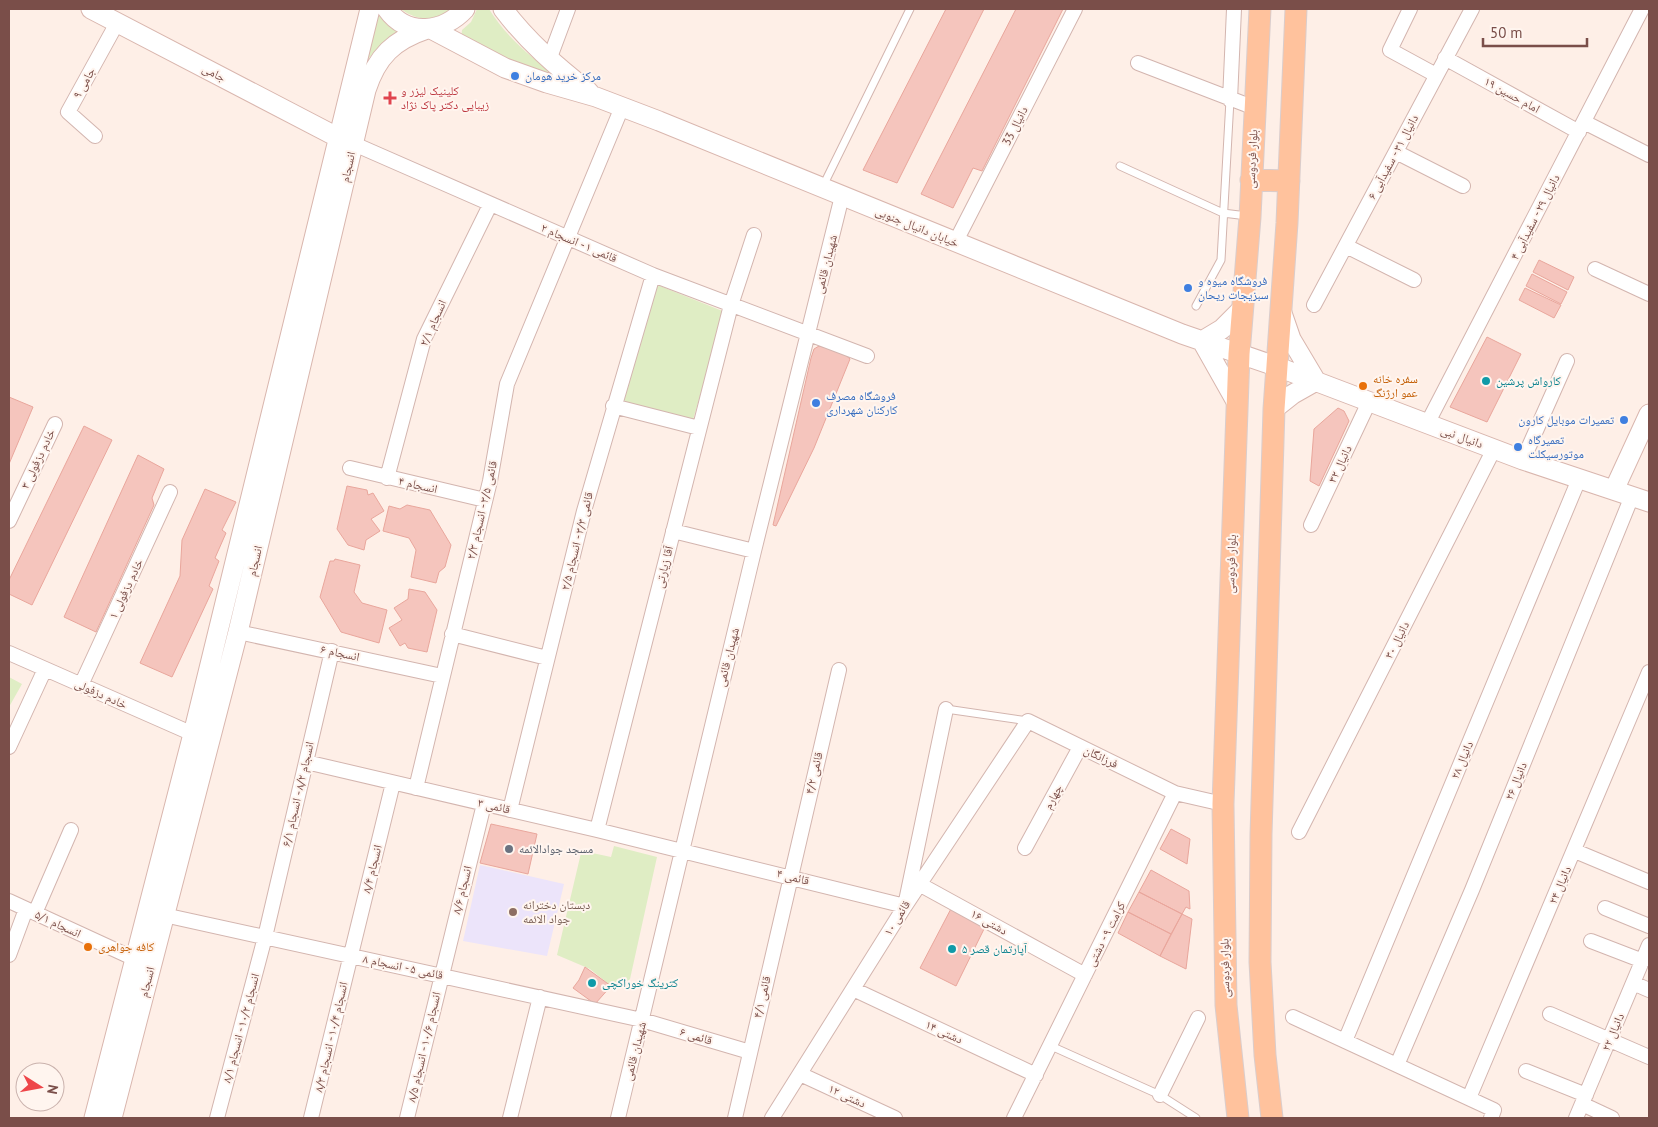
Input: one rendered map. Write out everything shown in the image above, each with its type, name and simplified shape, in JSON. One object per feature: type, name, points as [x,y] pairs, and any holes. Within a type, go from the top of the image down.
[{"type":"main road","name":"جامی","points":[[91,9],[346,140]]},
{"type":"main road","name":"انسجام","points":[[112,1118],[238,632],[346,140],[370,9]]},
{"type":"main road","name":"خیابان دانیال جنوبی","points":[[386,9],[400,22],[414,28],[429,29],[505,68],[622,106],[955,243],[1202,341],[1278,367]]},
{"type":"main road","name":"انسجام","points":[[94,1118],[346,140],[374,68],[388,50],[401,40],[455,19],[465,9]]},
{"type":"main road","name":"خیابان دانیال جنوبی","points":[[503,9],[526,38],[549,60],[596,97]]},
{"type":"main road","name":"بلوار فردوسی","points":[[1238,1118],[1226,1004],[1223,804],[1239,354],[1250,217],[1260,9]]},
{"type":"main road","points":[[1272,1118],[1264,1046],[1260,962],[1261,826],[1274,409],[1282,313],[1296,9]]},
{"type":"main road","points":[[1252,180],[1289,181]]},
{"type":"main road","points":[[1237,403],[1202,341],[1222,329],[1243,308]]},
{"type":"main road","points":[[1274,409],[1292,394],[1316,381],[1291,339],[1282,313]]},
{"type":"main road","name":"دانیال نبی","points":[[1278,367],[1523,460],[1641,499]]},
{"type":"main road","points":[[1614,490],[1649,414]]},
{"type":"street","points":[[549,60],[568,9]]},
{"type":"street","name":"دانیال 33","points":[[955,243],[1075,9]]},
{"type":"street","points":[[1230,100],[1234,9]]},
{"type":"street","points":[[1410,9],[1390,50],[1436,75]]},
{"type":"street","name":"دانیال ۳۱ - سفیدآبی ۶","points":[[1314,305],[1472,9]]},
{"type":"street","name":"دانیال ۲۹ - سفیدآبی ۴","points":[[1427,424],[1642,9]]},
{"type":"street","name":"جامی ۹","points":[[94,136],[68,112],[117,23]]},
{"type":"street","name":"امام حسین ۱۹","points":[[1445,58],[1581,127],[1649,155]]},
{"type":"street","points":[[1138,63],[1230,100],[1255,108]]},
{"type":"street","name":"قائمی ۳/۵ - انسجام ۲/۳","points":[[416,788],[486,500],[507,384],[622,106]]},
{"type":"street","name":"قائمی ۱ - انسجام ۲","points":[[346,140],[652,275],[867,356]]},
{"type":"street","points":[[1396,152],[1463,186]]},
{"type":"street","name":"شهیدان قائمی","points":[[618,1118],[754,551],[842,196]]},
{"type":"street","name":"انسجام ۲/۱","points":[[387,478],[424,339],[490,205]]},
{"type":"street","name":"آقا زیارتی","points":[[597,830],[731,305],[754,235]]},
{"type":"street","points":[[1346,246],[1414,280]]},
{"type":"street","points":[[1595,269],[1649,294]]},
{"type":"street","name":"قائمی ۳/۳ - انسجام ۲/۵","points":[[510,810],[547,658],[613,406],[652,275]]},
{"type":"street","points":[[1523,460],[1567,361]]},
{"type":"street","name":"دانیال ۳۲","points":[[1311,525],[1369,402]]},
{"type":"street","points":[[613,406],[699,428]]},
{"type":"street","name":"خادم دزفولی ۳","points":[[9,521],[55,424]]},
{"type":"street","name":"دانیال ۳۰","points":[[1299,832],[1494,449]]},
{"type":"street","name":"انسجام ۴","points":[[350,468],[486,500]]},
{"type":"street","name":"دانیال ۲۸","points":[[1345,1041],[1579,479]]},
{"type":"street","name":"خادم دزفولی ۱","points":[[81,685],[170,492]]},
{"type":"street","name":"دانیال ۲۶","points":[[1397,1065],[1641,499]]},
{"type":"street","points":[[673,531],[754,551]]},
{"type":"street","name":"انسجام ۶","points":[[238,632],[442,676]]},
{"type":"street","points":[[452,634],[547,658]]},
{"type":"street","name":"انسجام ۸/۲ - انسجام ۶/۱","points":[[264,937],[332,651]]},
{"type":"street","name":"خادم دزفولی","points":[[9,653],[193,734]]},
{"type":"street","points":[[9,746],[45,669]]},
{"type":"street","name":"قائمی ۴/۲","points":[[790,876],[839,670]]},
{"type":"street","name":"دانیال ۲۴","points":[[1469,1098],[1649,672]]},
{"type":"street","points":[[905,906],[946,709]]},
{"type":"street","name":"فرزانگان","points":[[1028,721],[1175,793]]},
{"type":"street","name":"قائمی ۱۰","points":[[772,1118],[919,884],[1028,721]]},
{"type":"street","name":"چهارم","points":[[1025,848],[1080,747]]},
{"type":"street","name":"قائمی ۳","points":[[306,762],[682,850]]},
{"type":"street","name":"انسجام ۸/۴","points":[[350,956],[393,783]]},
{"type":"street","points":[[1175,793],[1223,804]]},
{"type":"street","name":"کرامت ۹ - دشتی","points":[[1014,1118],[1175,793]]},
{"type":"street","name":"انسجام ۸/۶","points":[[441,976],[484,804]]},
{"type":"street","points":[[9,955],[71,830]]},
{"type":"street","name":"قائمی ۴","points":[[682,850],[905,906]]},
{"type":"street","points":[[1574,851],[1649,882]]},
{"type":"street","name":"قائمی ۴/۱","points":[[735,1118],[790,876]]},
{"type":"street","name":"دشتی ۱۶","points":[[919,884],[1086,975]]},
{"type":"street","name":"انسجام ۵/۱","points":[[9,901],[135,959]]},
{"type":"street","points":[[1605,908],[1649,926]]},
{"type":"street","name":"قائمی ۵ - انسجام ۸","points":[[164,915],[642,1020]]},
{"type":"street","name":"انسجام ۱۰/۲ - انسجام ۸/۱","points":[[217,1118],[264,937]]},
{"type":"street","points":[[1591,941],[1643,961]]},
{"type":"street","name":"دانیال ۲۲","points":[[1576,1118],[1649,945]]},
{"type":"street","name":"انسجام ۱۰/۴ - انسجام ۸/۳","points":[[311,1118],[350,956]]},
{"type":"street","name":"انسجام ۱۰/۶ - انسجام ۸/۵","points":[[407,1118],[441,976]]},
{"type":"street","points":[[1633,983],[1649,990]]},
{"type":"street","name":"دشتی ۱۴","points":[[853,988],[1036,1075]]},
{"type":"street","points":[[510,1118],[540,998]]},
{"type":"street","points":[[1550,1014],[1649,1057]]},
{"type":"street","points":[[1293,1017],[1469,1098],[1492,1114]]},
{"type":"street","points":[[1160,1095],[1198,1018]]},
{"type":"street","name":"قائمی ۶","points":[[642,1020],[750,1052]]},
{"type":"street","points":[[1526,1071],[1584,1100],[1612,1118]]},
{"type":"street","name":"دشتی ۱۲","points":[[800,1074],[895,1118]]},
{"type":"lane","points":[[822,188],[910,9]]},
{"type":"lane","points":[[1196,306],[1221,260],[1230,100]]},
{"type":"lane","points":[[1120,166],[1223,213],[1250,217]]},
{"type":"lane","points":[[946,709],[1028,721]]},
{"type":"lane","points":[[1050,1046],[1160,1095],[1196,1118]]},
{"type":"shaded area","name":"دبستان دخترانه جواد الائمه","points":[[480,865],[564,884],[547,956],[463,941]]},
{"type":"green space","points":[[401,9],[452,9],[440,17],[427,19],[413,16]]},
{"type":"green space","points":[[477,9],[489,9],[512,39],[541,64],[562,78],[561,83],[461,40],[462,30],[471,22]]},
{"type":"green space","points":[[373,10],[409,32],[386,42],[375,52],[360,72]]},
{"type":"green space","points":[[655,284],[725,312],[692,423],[621,402]]},
{"type":"green space","points":[[9,677],[22,684],[9,707]]},
{"type":"green space","points":[[614,846],[657,857],[630,979],[622,987],[611,986],[590,969],[557,955],[581,853],[583,851],[611,857]]},
{"type":"building","points":[[946,9],[984,9],[897,183],[863,170]]},
{"type":"building","points":[[1016,9],[1063,9],[982,171],[973,168],[953,208],[921,194]]},
{"type":"building","points":[[1539,260],[1574,277],[1568,290],[1533,272]]},
{"type":"building","points":[[1532,274],[1567,292],[1561,304],[1526,286]]},
{"type":"building","points":[[1525,288],[1561,305],[1554,318],[1519,300]]},
{"type":"building","name":"کارواش پرشین","points":[[1487,337],[1521,354],[1487,422],[1450,407]]},
{"type":"building","name":"فروشگاه مصرف کارکنان شهرداری","points":[[819,346],[841,351],[850,359],[814,448],[776,526],[773,525],[811,358],[814,349]]},
{"type":"building","points":[[9,397],[33,407],[9,464]]},
{"type":"building","points":[[1338,408],[1344,411],[1349,421],[1319,486],[1310,481],[1314,429]]},
{"type":"building","points":[[84,426],[112,440],[32,605],[9,594],[9,580]]},
{"type":"building","points":[[138,455],[164,469],[152,498],[154,505],[96,632],[64,617]]},
{"type":"building","points":[[347,486],[367,490],[368,495],[373,493],[384,511],[371,519],[380,531],[366,540],[364,550],[348,545],[337,529]]},
{"type":"building","points":[[205,489],[236,502],[222,530],[226,533],[215,558],[219,561],[209,586],[213,589],[172,677],[140,663],[180,576],[182,540]]},
{"type":"building","points":[[407,505],[430,510],[451,545],[445,567],[439,572],[436,583],[411,577],[416,550],[409,538],[383,531],[389,506],[400,509]]},
{"type":"building","points":[[335,559],[360,565],[354,592],[362,603],[387,610],[379,643],[341,632],[320,597],[330,561]]},
{"type":"building","points":[[409,589],[425,592],[437,610],[427,652],[408,648],[405,643],[400,646],[389,628],[402,620],[394,608],[408,599]]},
{"type":"building","name":"مسجد جوادالائمه","points":[[491,824],[537,834],[528,874],[480,863]]},
{"type":"building","points":[[1171,829],[1190,839],[1187,864],[1160,849]]},
{"type":"building","points":[[1151,870],[1189,891],[1190,909],[1186,907],[1182,914],[1139,892]]},
{"type":"building","points":[[1139,892],[1182,914],[1171,934],[1128,912]]},
{"type":"building","name":"آپارتمان قصر ۵","points":[[954,903],[984,929],[956,986],[920,968]]},
{"type":"building","points":[[1128,912],[1171,934],[1160,956],[1118,933]]},
{"type":"building","points":[[1182,914],[1192,919],[1186,969],[1160,956]]},
{"type":"building","name":"کترینگ خوراکچی","points":[[585,967],[611,986],[595,1004],[573,988]]},
{"type":"place","name":"مرکز خرید هومان","points":[[515,76]]},
{"type":"place","name":"کلینیک لیزر و زیبایی دکتر پاک نژاد","points":[[390,98]]},
{"type":"place","name":"فروشگاه میوه و سبزیجات ریحان","points":[[1188,288]]},
{"type":"place","name":"کارواش پرشین","points":[[1486,381]]},
{"type":"place","name":"سفره خانه عمو ارژنگ","points":[[1363,386]]},
{"type":"place","name":"فروشگاه مصرف کارکنان شهرداری","points":[[816,403]]},
{"type":"place","name":"تعمیرات موبایل کارون","points":[[1624,420]]},
{"type":"place","name":"تعمیرگاه موتورسیکلت","points":[[1518,447]]},
{"type":"place","name":"مسجد جوادالائمه","points":[[509,849]]},
{"type":"place","name":"دبستان دخترانه جواد الائمه","points":[[513,912]]},
{"type":"place","name":"کافه جواهری","points":[[88,947]]},
{"type":"place","name":"آپارتمان قصر ۵","points":[[952,949]]},
{"type":"place","name":"کترینگ خوراکچی","points":[[592,983]]}]
